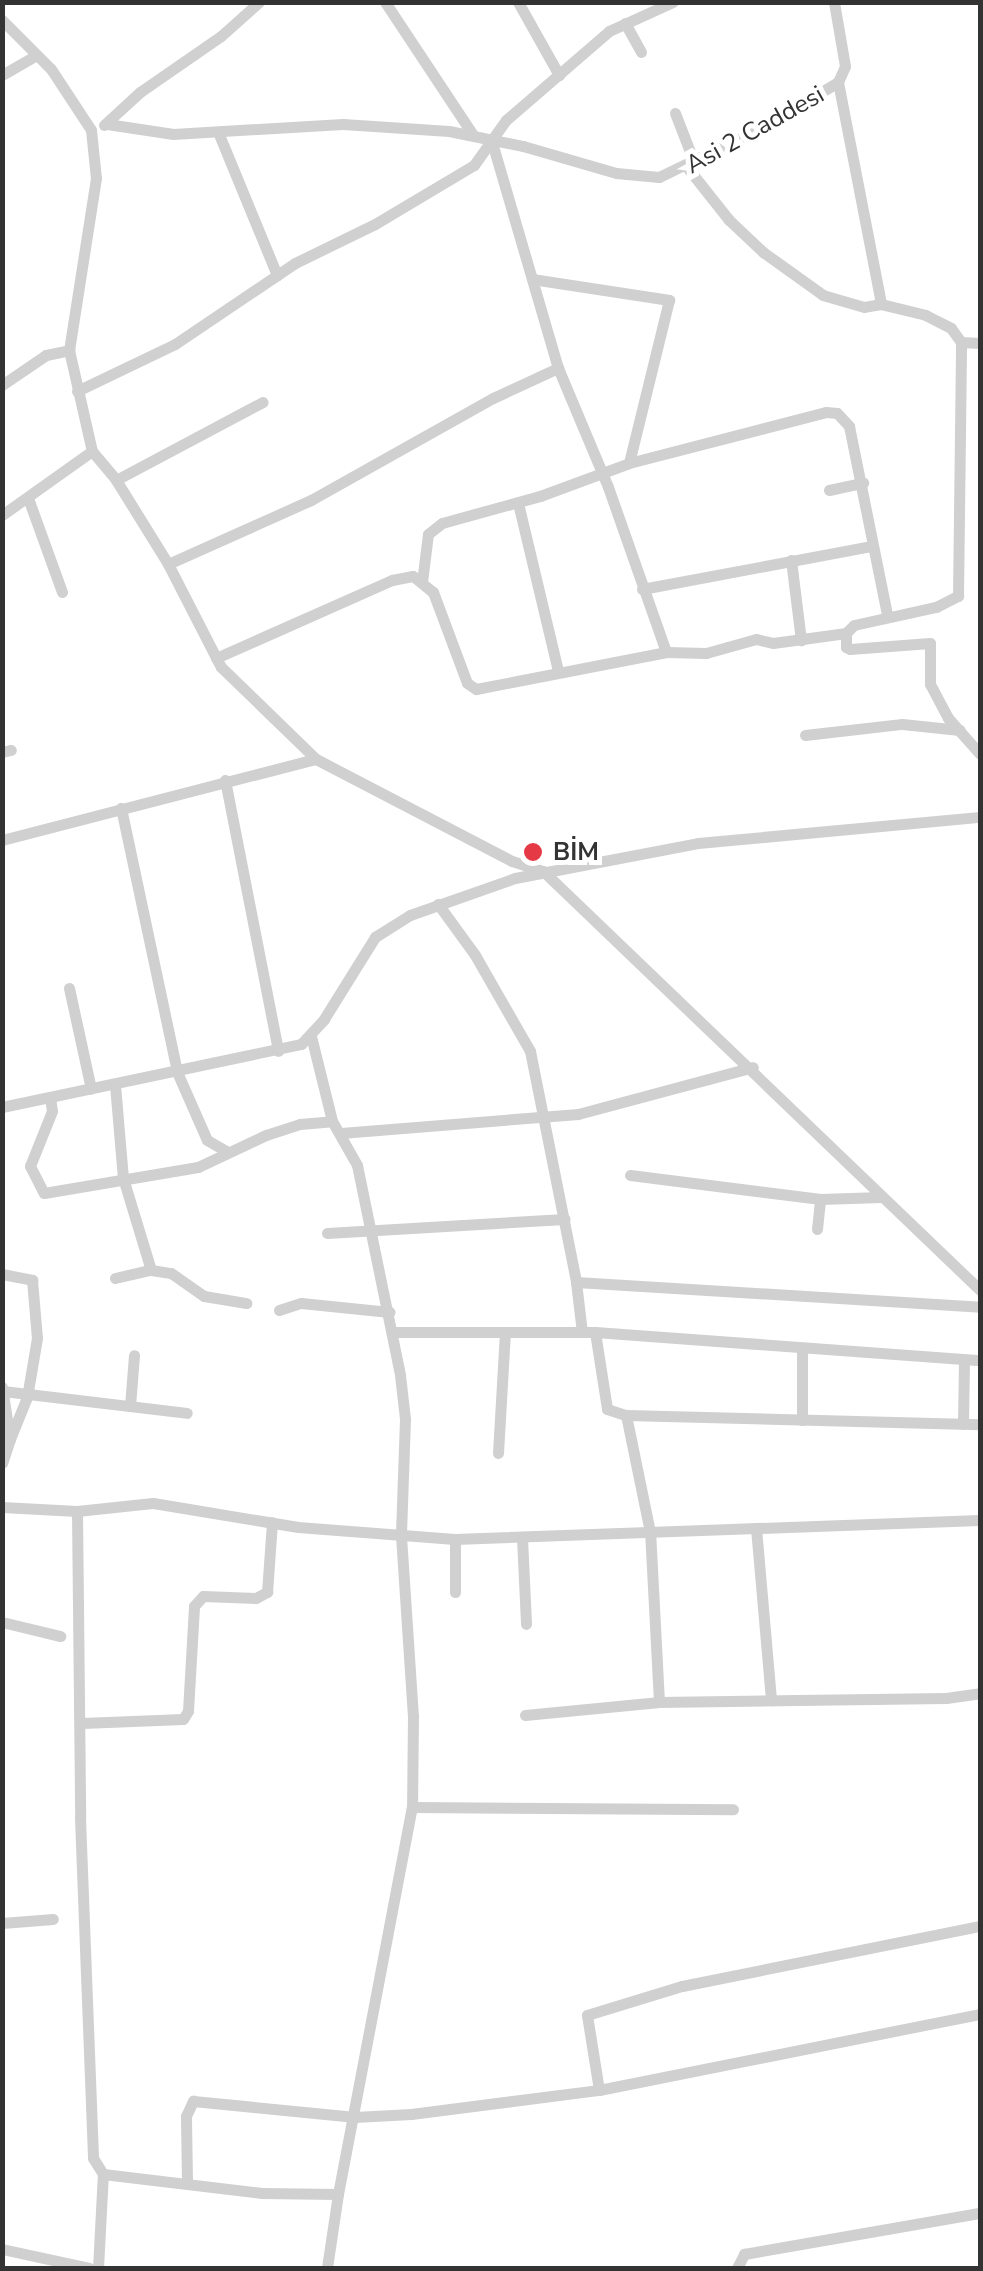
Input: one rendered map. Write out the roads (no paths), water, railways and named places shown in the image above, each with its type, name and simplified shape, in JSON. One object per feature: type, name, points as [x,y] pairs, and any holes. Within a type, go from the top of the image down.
[{"type":"street","points":[[91,130],[107,124],[140,92],[221,36],[259,2]]},
{"type":"street","points":[[385,2],[473,136]]},
{"type":"street","points":[[518,2],[558,74]]},
{"type":"street","points":[[77,390],[175,344],[278,276],[474,164],[516,110],[609,30],[625,24],[639,10],[673,2]]},
{"type":"street","name":"Asi 2 Caddesi","points":[[107,124],[173,134],[343,124],[473,136],[641,177],[670,175],[838,82],[845,66],[834,2]]},
{"type":"street","points":[[2,20],[51,69],[91,130],[96,178],[69,350],[92,451],[116,480],[168,564],[216,658],[243,692],[316,759],[522,864],[543,871],[753,1067],[881,1197],[980,1290]]},
{"type":"street","points":[[625,24],[641,52]]},
{"type":"street","points":[[2,75],[34,56]]},
{"type":"street","points":[[838,82],[881,304]]},
{"type":"street","points":[[216,658],[392,580],[413,576],[433,592],[466,684],[476,689],[666,652],[706,653],[756,639],[773,643],[846,633],[854,625],[936,607],[958,596],[961,342],[951,328],[926,315],[881,304],[864,306],[823,294],[740,230],[690,164],[675,113]]},
{"type":"street","points":[[218,132],[278,276]]},
{"type":"street","points":[[491,139],[558,368],[601,472],[666,652]]},
{"type":"street","points":[[532,278],[669,300],[629,464]]},
{"type":"street","points":[[961,342],[980,343]]},
{"type":"street","points":[[2,385],[46,355],[69,350]]},
{"type":"street","points":[[168,564],[312,500],[428,432],[558,368]]},
{"type":"street","points":[[116,480],[264,402]]},
{"type":"street","points":[[422,582],[428,534],[442,523],[518,503],[601,472],[826,412],[837,414],[849,426],[887,615]]},
{"type":"street","points":[[2,515],[92,451]]},
{"type":"street","points":[[829,490],[863,483]]},
{"type":"street","points":[[28,498],[62,592]]},
{"type":"street","points":[[518,503],[558,671]]},
{"type":"street","points":[[642,589],[872,546]]},
{"type":"street","points":[[791,560],[801,640]]},
{"type":"street","points":[[846,633],[846,647],[850,649],[930,642],[930,684],[948,718],[964,730],[980,754]]},
{"type":"street","points":[[806,735],[902,724],[964,730]]},
{"type":"street","points":[[2,840],[225,780],[297,767],[316,759]]},
{"type":"street","points":[[225,780],[278,1051]]},
{"type":"street","points":[[120,808],[177,1072],[207,1140],[228,1152]]},
{"type":"street","points":[[2,1107],[278,1051],[311,1036],[375,937],[438,904],[515,878],[698,843],[980,817]]},
{"type":"street","points":[[515,878],[522,864]]},
{"type":"street","points":[[438,904],[475,955],[530,1051],[576,1282],[607,1409],[626,1414],[980,1424]]},
{"type":"street","points":[[69,988],[91,1089]]},
{"type":"street","points":[[311,1036],[332,1122],[357,1166],[390,1312],[404,1419],[402,1536],[414,1716],[412,1807],[327,2268]]},
{"type":"street","points":[[341,1133],[578,1114],[753,1067]]},
{"type":"street","points":[[115,1084],[123,1178],[151,1270]]},
{"type":"street","points":[[50,1097],[52,1111],[30,1166],[39,1190],[198,1167],[300,1124],[332,1122]]},
{"type":"street","points":[[630,1175],[820,1199],[881,1197]]},
{"type":"street","points":[[818,1230],[820,1199]]},
{"type":"street","points":[[327,1233],[565,1219]]},
{"type":"street","points":[[115,1278],[151,1270],[171,1273],[204,1296],[246,1303]]},
{"type":"street","points":[[2,1274],[24,1275],[34,1287],[38,1338],[27,1397],[2,1463]]},
{"type":"street","points":[[576,1282],[980,1306]]},
{"type":"street","points":[[279,1310],[302,1303],[390,1312]]},
{"type":"street","points":[[393,1332],[588,1332],[980,1360]]},
{"type":"street","points":[[498,1453],[504,1332]]},
{"type":"street","points":[[802,1348],[802,1420]]},
{"type":"street","points":[[130,1406],[134,1356]]},
{"type":"street","points":[[963,1424],[964,1360]]},
{"type":"street","points":[[10,1439],[3,1389],[27,1397],[188,1413]]},
{"type":"street","points":[[626,1414],[650,1532],[658,1702]]},
{"type":"street","points":[[2,1507],[76,1511],[153,1503],[272,1522],[455,1539],[980,1520]]},
{"type":"street","points":[[76,1511],[82,1723],[80,1818],[91,2023],[90,2102],[93,2158],[103,2174],[98,2268]]},
{"type":"street","points":[[82,1723],[183,1718],[188,1711],[194,1606],[203,1596],[256,1598],[266,1592],[272,1522]]},
{"type":"street","points":[[756,1528],[771,1700]]},
{"type":"street","points":[[522,1538],[526,1624]]},
{"type":"street","points":[[454,1592],[455,1539]]},
{"type":"street","points":[[2,1622],[60,1636]]},
{"type":"street","points":[[525,1716],[658,1702],[946,1698],[980,1693]]},
{"type":"street","points":[[412,1807],[733,1809]]},
{"type":"street","points":[[2,1922],[53,1919]]},
{"type":"street","points":[[599,2090],[587,2015],[698,1982],[980,1926]]},
{"type":"street","points":[[187,2182],[186,2116],[192,2101],[355,2118],[599,2090],[980,2014]]},
{"type":"street","points":[[103,2174],[262,2193],[338,2194]]},
{"type":"street","points":[[737,2268],[744,2254],[980,2213]]},
{"type":"street","points":[[2,2250],[89,2268]]},
{"type":"place","name":"BİM","points":[[533,852]]}]
